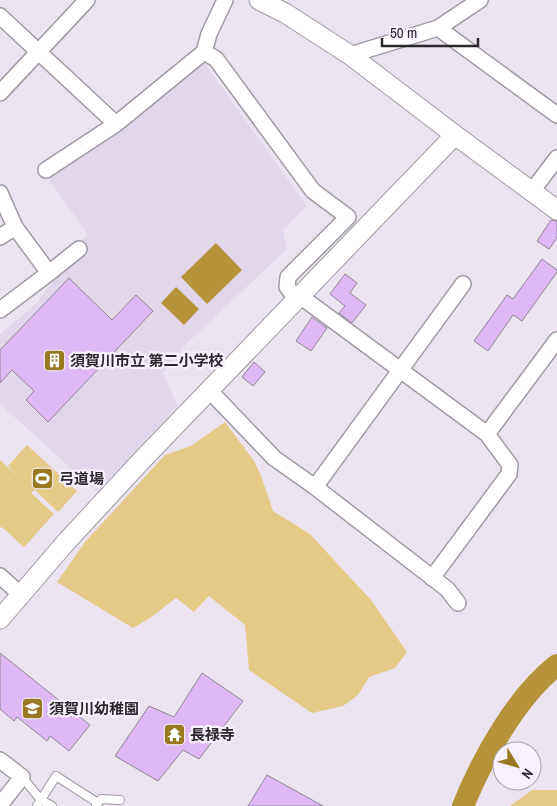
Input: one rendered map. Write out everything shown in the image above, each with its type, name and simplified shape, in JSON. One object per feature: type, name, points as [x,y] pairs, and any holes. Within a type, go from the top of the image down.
[{"type":"street","points":[[0,93],[87,0]]},
{"type":"street","points":[[46,170],[116,124],[204,52],[225,0]]},
{"type":"street","points":[[259,0],[284,13],[350,55],[455,136],[557,210]]},
{"type":"street","points":[[350,55],[438,28],[480,0]]},
{"type":"street","points":[[0,16],[116,124]]},
{"type":"street","points":[[438,28],[557,115]]},
{"type":"street","points":[[204,52],[216,59],[313,191],[348,216],[288,277],[287,287],[298,298],[487,434],[510,465],[509,474],[432,578]]},
{"type":"street","points":[[0,619],[80,528],[209,390],[455,136]]},
{"type":"street","points":[[532,191],[557,158]]},
{"type":"street","points":[[0,193],[15,227],[49,273]]},
{"type":"street","points":[[0,237],[15,227]]},
{"type":"street","points":[[0,310],[79,249]]},
{"type":"street","points":[[315,486],[463,284]]},
{"type":"street","points":[[487,434],[557,340]]},
{"type":"street","points":[[209,390],[274,458],[315,486],[432,578],[447,590],[458,603]]},
{"type":"street","points":[[0,576],[20,594]]},
{"type":"street","points":[[0,760],[22,777],[0,805]]},
{"type":"lane","points":[[39,803],[56,776],[97,805],[101,799],[120,800]]},
{"type":"lane","points":[[22,777],[39,803],[52,806]]},
{"type":"shaded area","points":[[197,53],[307,206],[283,230],[287,249],[184,346],[163,373],[178,406],[97,492],[0,404],[0,334],[35,305],[58,275],[85,253],[78,243],[88,235],[47,177],[174,89]]},
{"type":"shaded area","points":[[216,243],[242,270],[207,304],[181,277]]},
{"type":"shaded area","points":[[176,287],[199,309],[184,325],[161,303]]},
{"type":"shaded area","points":[[225,422],[254,461],[273,511],[310,534],[371,600],[407,652],[395,668],[369,677],[358,695],[343,706],[312,713],[249,670],[245,625],[209,596],[194,612],[176,598],[150,618],[133,628],[57,582],[85,542],[165,455],[191,446]]},
{"type":"shaded area","points":[[27,445],[77,491],[58,512],[35,490],[31,493],[54,514],[24,547],[2,527],[0,528],[0,460],[21,479],[8,466]]},
{"type":"shaded area","points":[[557,790],[557,806],[510,806],[531,791]]},
{"type":"building","points":[[551,220],[557,221],[557,238],[549,249],[537,241]]},
{"type":"building","points":[[542,259],[557,270],[557,272],[522,321],[513,315],[488,351],[474,341],[507,295],[513,299]]},
{"type":"building","points":[[345,274],[357,283],[350,293],[366,305],[352,323],[339,313],[345,306],[330,294]]},
{"type":"building","name":"須賀川市立 第二小学校","points":[[69,278],[112,320],[136,295],[153,311],[48,422],[26,400],[34,391],[12,370],[0,383],[0,350]]},
{"type":"building","points":[[312,317],[327,328],[311,351],[296,341]]},
{"type":"building","points":[[254,362],[265,372],[253,386],[242,377]]},
{"type":"building","points":[[0,653],[90,725],[69,751],[50,736],[47,741],[17,717],[14,721],[0,709]]},
{"type":"building","name":"長禄寺","points":[[202,673],[243,701],[199,759],[183,750],[158,781],[115,756],[149,706],[174,717]]},
{"type":"building","points":[[267,775],[323,806],[248,806]]},
{"type":"waterway","points":[[463,806],[480,768],[502,730],[528,694],[557,665]]},
{"type":"place","name":"須賀川市立 第二小学校","points":[[54,360]]},
{"type":"place","name":"弓道場","points":[[43,478]]},
{"type":"place","name":"須賀川幼稚園","points":[[33,708]]},
{"type":"place","name":"長禄寺","points":[[174,734]]}]
